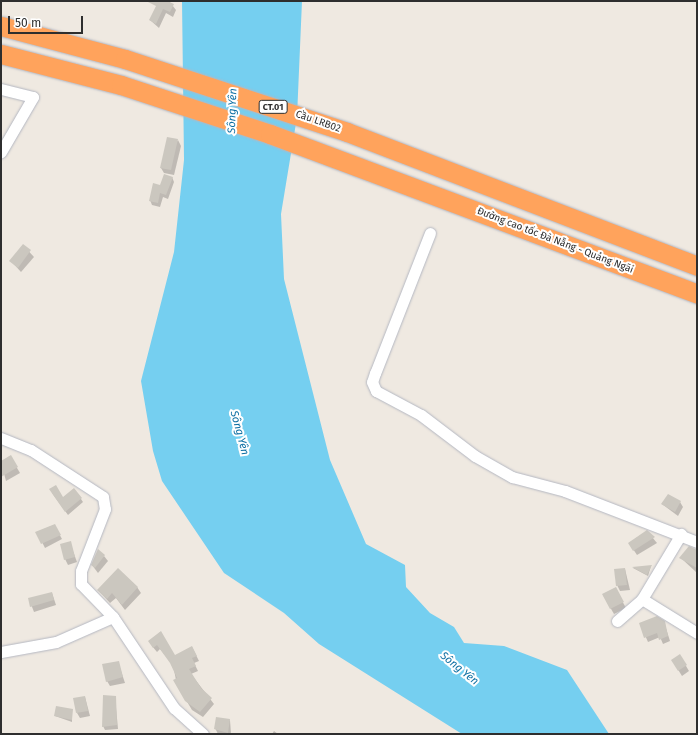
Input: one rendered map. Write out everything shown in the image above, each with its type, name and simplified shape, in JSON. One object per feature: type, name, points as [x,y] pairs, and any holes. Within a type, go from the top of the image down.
[{"type":"highway","name":"Cầu LRB02","points":[[1,26],[126,59],[324,124],[697,266]]},
{"type":"highway","name":"Đường cao tốc Đà Nẵng - Quảng Ngãi","points":[[1,54],[121,86],[270,134],[697,294]]},
{"type":"street","points":[[1,89],[33,97],[1,152]]},
{"type":"street","points":[[430,233],[375,373],[372,382],[376,391],[421,415],[475,456],[512,477],[565,491],[681,534],[697,542]]},
{"type":"street","points":[[1,438],[31,450],[106,502],[81,572],[81,584],[113,617],[174,708],[203,734]]},
{"type":"street","points":[[617,621],[642,599],[681,534]]},
{"type":"street","points":[[642,599],[697,633]]},
{"type":"street","points":[[1,652],[56,642],[113,617]]},
{"type":"water","name":"Sông Yên","points":[[182,1],[302,1],[297,117],[281,214],[284,279],[330,460],[366,544],[405,565],[406,587],[430,613],[454,627],[464,643],[504,646],[567,670],[609,734],[462,734],[319,644],[284,613],[224,573],[162,481],[153,451],[141,381],[174,252],[184,160]]},
{"type":"building","points":[[146,1],[167,1],[174,4],[170,12],[163,9],[156,24],[149,20],[156,6]]},
{"type":"building","points":[[167,137],[178,139],[171,170],[160,168]]},
{"type":"building","points":[[164,174],[173,177],[166,195],[160,193],[158,203],[149,201],[153,183],[160,185]]},
{"type":"building","points":[[23,244],[31,250],[18,268],[9,261]]},
{"type":"building","points":[[11,455],[18,467],[1,477],[1,461]]},
{"type":"building","points":[[56,485],[63,497],[74,488],[82,498],[65,512],[49,489]]},
{"type":"building","points":[[668,494],[681,501],[675,512],[661,504]]},
{"type":"building","points":[[55,524],[61,535],[41,544],[35,532]]},
{"type":"building","points":[[647,530],[655,537],[633,551],[628,543]]},
{"type":"building","points":[[71,541],[75,557],[64,560],[60,544]]},
{"type":"building","points":[[689,546],[697,550],[697,568],[679,558]]},
{"type":"building","points":[[98,549],[105,555],[95,568],[91,565]]},
{"type":"building","points":[[652,565],[647,575],[632,567]]},
{"type":"building","points":[[118,568],[138,587],[122,605],[112,593],[107,599],[97,590]]},
{"type":"building","points":[[625,568],[627,585],[616,586],[614,569]]},
{"type":"building","points":[[616,587],[624,602],[610,609],[602,594]]},
{"type":"building","points":[[52,592],[54,600],[30,607],[28,598]]},
{"type":"building","points":[[657,616],[665,621],[668,636],[659,640],[657,633],[644,638],[639,623]]},
{"type":"building","points":[[161,631],[175,655],[192,646],[197,656],[192,658],[196,666],[189,669],[201,688],[212,698],[200,712],[185,701],[173,680],[177,678],[170,663],[157,645],[153,648],[148,641]]},
{"type":"building","points":[[680,654],[687,665],[678,671],[671,660]]},
{"type":"building","points":[[119,661],[123,677],[106,682],[102,664]]},
{"type":"building","points":[[103,695],[116,696],[117,725],[102,727]]},
{"type":"building","points":[[85,696],[88,711],[76,713],[73,698]]},
{"type":"building","points":[[56,706],[73,709],[72,720],[54,716]]},
{"type":"building","points":[[216,717],[230,719],[228,733],[214,729]]}]
